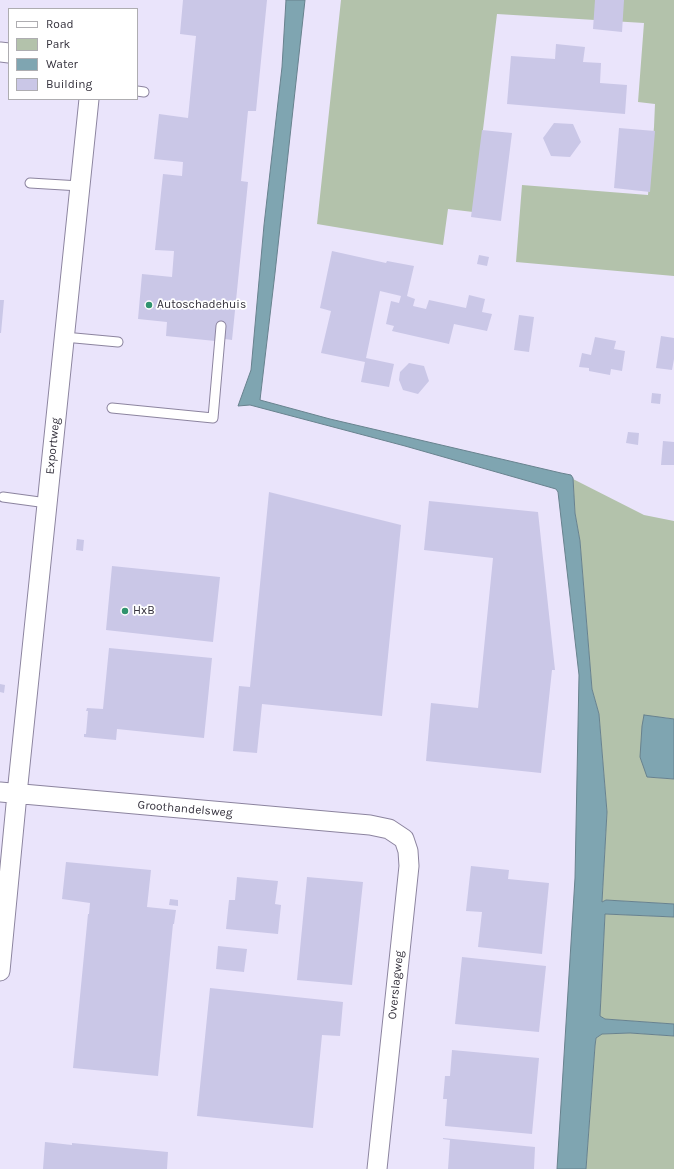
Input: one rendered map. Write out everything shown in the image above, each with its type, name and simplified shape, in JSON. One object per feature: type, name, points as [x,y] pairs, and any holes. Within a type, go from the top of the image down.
[{"type":"street","name":"Exportweg","points":[[0,971],[8,793],[47,503],[89,100]]},
{"type":"street","name":"Groothandelsweg","points":[[8,793],[370,825]]},
{"type":"street","name":"Overslagweg","points":[[370,825],[389,829],[404,839],[408,851],[409,866],[377,1169]]},
{"type":"lane","points":[[30,183],[80,186]]},
{"type":"lane","points":[[112,408],[212,418],[221,326]]},
{"type":"lane","points":[[64,337],[118,342]]},
{"type":"lane","points":[[3,497],[47,503]]},
{"type":"green space","points":[[341,0],[674,0],[674,276],[516,262],[522,185],[648,195],[655,104],[638,102],[644,23],[497,14],[473,212],[448,209],[443,245],[317,224]]},
{"type":"green space","points":[[573,479],[644,515],[674,521],[674,719],[662,717],[647,777],[674,779],[674,904],[606,900],[602,902],[607,812],[599,714],[592,689],[580,541],[575,513]]},
{"type":"green space","points":[[605,914],[674,917],[674,1024],[605,1019],[600,1016]]},
{"type":"green space","points":[[630,1033],[674,1036],[674,1169],[586,1169],[596,1038],[601,1034]]},
{"type":"water","points":[[286,0],[305,0],[260,400],[330,419],[571,475],[573,478],[575,513],[580,541],[592,689],[599,714],[607,812],[602,902],[606,900],[674,904],[674,917],[605,914],[600,1016],[605,1019],[674,1024],[674,1036],[630,1033],[602,1034],[596,1038],[586,1169],[557,1169],[575,878],[579,675],[558,492],[556,489],[405,446],[250,405],[238,406],[251,370],[264,225],[282,67]]},
{"type":"water","points":[[644,715],[674,719],[674,779],[647,777],[640,757]]},
{"type":"building","points":[[183,0],[267,0],[256,111],[248,111],[241,181],[248,182],[232,340],[225,339],[225,342],[166,336],[167,322],[138,319],[142,274],[172,277],[174,251],[155,250],[163,174],[182,176],[183,162],[154,159],[159,114],[188,118],[196,36],[180,34]]},
{"type":"building","points":[[595,0],[624,0],[622,32],[593,29]]},
{"type":"building","points":[[556,44],[585,47],[583,62],[601,63],[600,83],[627,85],[625,114],[507,104],[511,56],[555,59]]},
{"type":"building","points":[[554,123],[573,124],[581,142],[570,157],[551,156],[543,138]]},
{"type":"building","points":[[619,128],[655,131],[650,192],[614,188]]},
{"type":"building","points":[[482,130],[512,133],[501,221],[471,217]]},
{"type":"building","points":[[332,251],[386,263],[387,261],[414,266],[407,296],[415,299],[413,306],[426,309],[429,300],[466,308],[469,295],[485,299],[482,312],[492,314],[487,331],[454,324],[449,344],[392,331],[394,326],[386,324],[391,301],[399,303],[401,296],[380,291],[366,358],[394,364],[389,387],[361,382],[365,362],[321,353],[331,311],[320,308]]},
{"type":"building","points":[[479,255],[489,257],[487,266],[477,264]]},
{"type":"building","points":[[0,300],[4,300],[1,333],[0,333]]},
{"type":"building","points":[[519,315],[534,317],[529,352],[514,350]]},
{"type":"building","points":[[661,336],[674,338],[674,359],[672,370],[656,368]]},
{"type":"building","points":[[595,337],[616,341],[614,349],[625,351],[622,371],[611,369],[610,375],[589,371],[589,368],[579,367],[582,353],[591,355]]},
{"type":"building","points":[[409,363],[424,366],[429,381],[418,394],[403,390],[399,380],[400,372]]},
{"type":"building","points":[[652,393],[661,394],[660,404],[651,403]]},
{"type":"building","points":[[628,432],[639,433],[638,445],[626,443]]},
{"type":"building","points":[[663,441],[674,442],[674,465],[661,465]]},
{"type":"building","points":[[269,492],[401,525],[382,716],[262,704],[257,753],[233,751],[239,686],[250,687]]},
{"type":"building","points":[[429,501],[538,512],[555,670],[552,670],[541,773],[426,761],[431,703],[478,708],[493,558],[424,550]]},
{"type":"building","points":[[77,539],[84,540],[83,551],[76,550]]},
{"type":"building","points":[[112,566],[220,577],[213,642],[106,630]]},
{"type":"building","points":[[109,648],[212,658],[204,738],[117,729],[116,740],[84,737],[84,734],[86,734],[87,708],[103,709]]},
{"type":"building","points":[[0,684],[5,685],[4,693],[0,692]]},
{"type":"building","points":[[66,862],[151,870],[147,907],[176,910],[173,924],[158,1076],[73,1068],[90,903],[62,899]]},
{"type":"building","points":[[471,866],[509,870],[508,879],[549,883],[542,954],[478,947],[482,912],[466,911]]},
{"type":"building","points":[[237,877],[278,881],[275,904],[281,905],[278,934],[226,929],[229,900],[235,900]]},
{"type":"building","points":[[307,877],[363,882],[352,985],[297,980]]},
{"type":"building","points":[[170,899],[178,900],[178,906],[169,905]]},
{"type":"building","points":[[218,946],[247,949],[244,972],[216,969]]},
{"type":"building","points":[[462,957],[546,966],[539,1032],[455,1024]]},
{"type":"building","points":[[210,988],[343,1002],[340,1036],[322,1035],[313,1128],[197,1116]]},
{"type":"building","points":[[452,1050],[539,1058],[532,1134],[445,1126],[447,1099],[443,1099],[445,1076],[450,1076]]},
{"type":"building","points":[[443,1138],[535,1147],[534,1169],[448,1169],[450,1140]]},
{"type":"building","points":[[45,1142],[168,1152],[167,1169],[43,1169]]},
{"type":"place","name":"Autoschadehuis","points":[[149,305]]},
{"type":"place","name":"HxB","points":[[125,611]]}]
